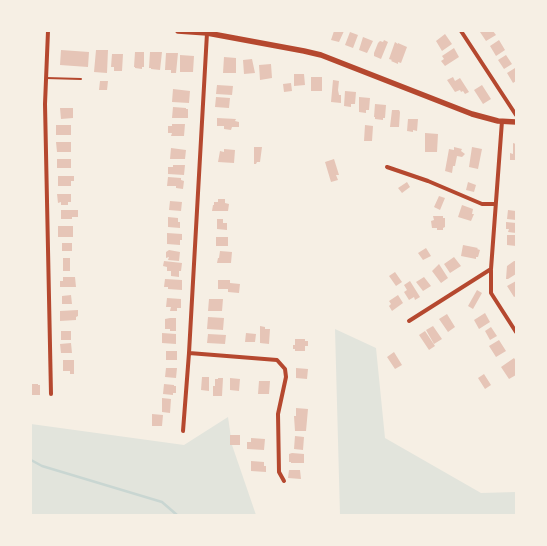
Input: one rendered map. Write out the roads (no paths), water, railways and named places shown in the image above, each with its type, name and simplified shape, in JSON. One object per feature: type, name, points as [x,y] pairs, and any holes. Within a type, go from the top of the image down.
[{"type":"main road","points":[[178,31],[227,34],[304,51],[472,114],[502,122],[516,122]]},
{"type":"street","points":[[48,31],[45,104],[51,394]]},
{"type":"street","points":[[461,31],[516,115]]},
{"type":"street","points":[[183,431],[190,353],[207,33]]},
{"type":"street","points":[[502,122],[490,294],[516,332]]},
{"type":"street","points":[[387,167],[428,180],[482,204],[496,204]]},
{"type":"street","points":[[409,322],[491,269]]},
{"type":"street","points":[[190,353],[277,360],[285,369],[286,377],[278,414],[279,472],[284,480]]},
{"type":"lane","points":[[46,78],[82,78]]},
{"type":"waterway","points":[[31,460],[42,466],[162,502],[177,515]]}]
